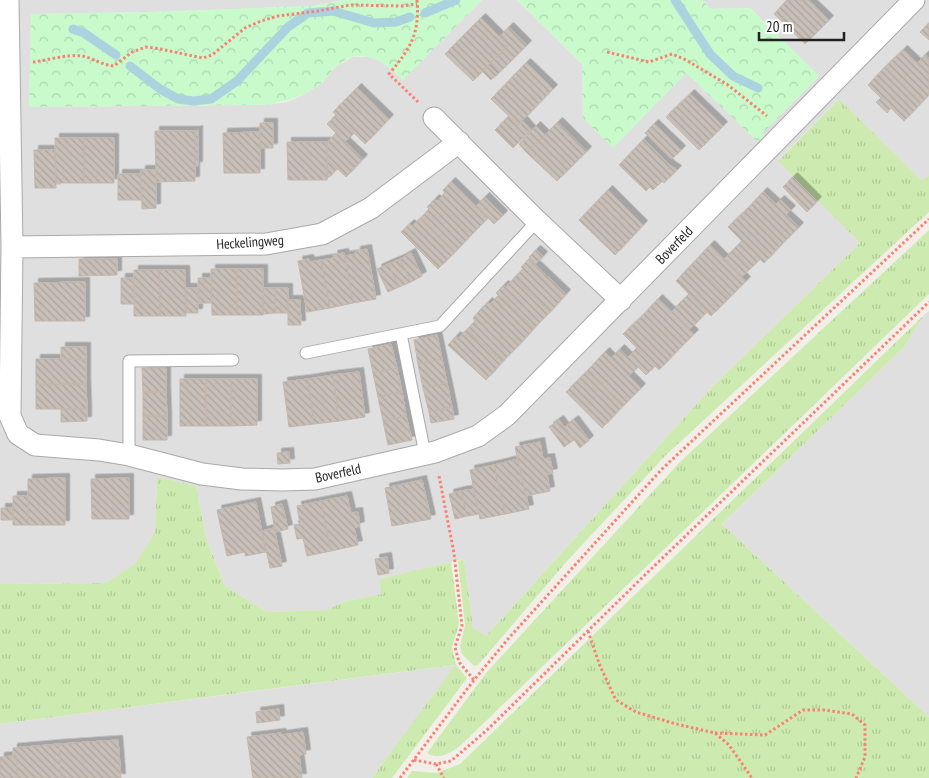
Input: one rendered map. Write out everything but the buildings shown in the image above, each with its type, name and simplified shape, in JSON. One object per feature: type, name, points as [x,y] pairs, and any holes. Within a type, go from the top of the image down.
[{"type":"street","name":"Boverfeld","points":[[8,0],[12,247],[10,416],[18,434],[35,445],[99,450],[129,455],[202,474],[242,479],[282,480],[315,479],[430,453],[478,436],[507,415],[914,0]]},
{"type":"street","points":[[434,118],[537,221],[621,300]]},
{"type":"street","name":"Heckelingweg","points":[[12,247],[266,244],[322,234],[371,208],[459,142]]},
{"type":"lane","points":[[306,353],[440,326],[537,221]]},
{"type":"lane","points":[[401,334],[430,453]]},
{"type":"lane","points":[[129,455],[129,361],[233,360]]},
{"type":"path","points":[[9,63],[35,62],[76,56],[114,66],[132,52],[146,47],[204,58],[212,55],[245,28],[261,20],[350,5],[402,6],[417,2],[418,21],[413,41],[390,74],[434,118]]},
{"type":"path","points":[[607,52],[648,62],[672,54],[686,60],[728,85],[785,131]]},
{"type":"path","points":[[400,778],[474,680],[508,639],[662,469],[929,220]]},
{"type":"path","points":[[414,760],[436,764],[451,761],[488,730],[929,302]]},
{"type":"path","points":[[430,453],[454,553],[462,626],[455,647],[459,662],[474,680]]},
{"type":"path","points":[[588,632],[600,666],[616,700],[636,712],[715,733],[765,735],[803,710],[824,710],[852,714],[865,725],[865,757],[856,778]]},
{"type":"path","points":[[715,733],[729,745],[752,778]]},
{"type":"path","points":[[436,764],[444,778]]},
{"type":"shaded area","points":[[0,0],[343,0],[313,6],[31,14],[29,107],[266,105],[287,102],[305,94],[322,83],[335,67],[353,57],[373,57],[391,68],[403,79],[482,0],[517,0],[582,64],[583,118],[613,147],[686,73],[761,134],[819,76],[750,8],[711,9],[702,0],[929,0],[929,175],[922,182],[839,99],[778,160],[860,243],[713,386],[486,636],[473,629],[464,559],[379,579],[383,594],[342,602],[329,610],[267,612],[225,586],[206,538],[196,486],[157,477],[155,532],[136,564],[106,583],[0,584]]},
{"type":"shaded area","points":[[929,311],[929,717],[722,524],[904,347],[924,315]]},
{"type":"shaded area","points":[[456,665],[372,778],[0,778],[0,724]]},
{"type":"green space","points":[[343,0],[482,0],[403,80],[380,61],[363,56],[345,60],[335,67],[322,82],[307,92],[288,100],[266,105],[29,107],[31,14],[313,6]]},
{"type":"green space","points":[[517,0],[702,0],[711,9],[750,8],[819,76],[762,134],[768,140],[762,146],[686,73],[613,148],[583,118],[582,64]]},
{"type":"green space","points":[[839,99],[922,181],[929,175],[929,212],[666,455],[568,560],[478,665],[474,666],[462,654],[460,646],[465,625],[458,561],[464,559],[473,628],[486,636],[713,386],[860,243],[778,161]]},
{"type":"green space","points":[[929,230],[929,294],[459,747],[439,756],[427,753],[486,673],[680,462]]},
{"type":"green space","points":[[924,315],[904,347],[722,524],[929,717],[929,778],[407,778],[412,771],[437,773],[460,764]]},
{"type":"green space","points":[[157,477],[196,486],[206,538],[225,586],[267,612],[328,610],[342,602],[382,594],[379,579],[451,562],[459,624],[452,647],[456,665],[467,678],[392,778],[372,778],[455,665],[0,724],[0,584],[106,583],[135,564],[155,532]]},
{"type":"waterway","points":[[425,13],[456,0]]},
{"type":"waterway","points":[[675,0],[710,54],[733,76],[758,88]]},
{"type":"waterway","points":[[130,66],[160,89],[178,99],[193,101],[211,99],[237,81],[288,27],[308,13],[333,11],[374,23],[396,22],[410,17]]},
{"type":"waterway","points":[[73,29],[84,33],[116,55]]}]
